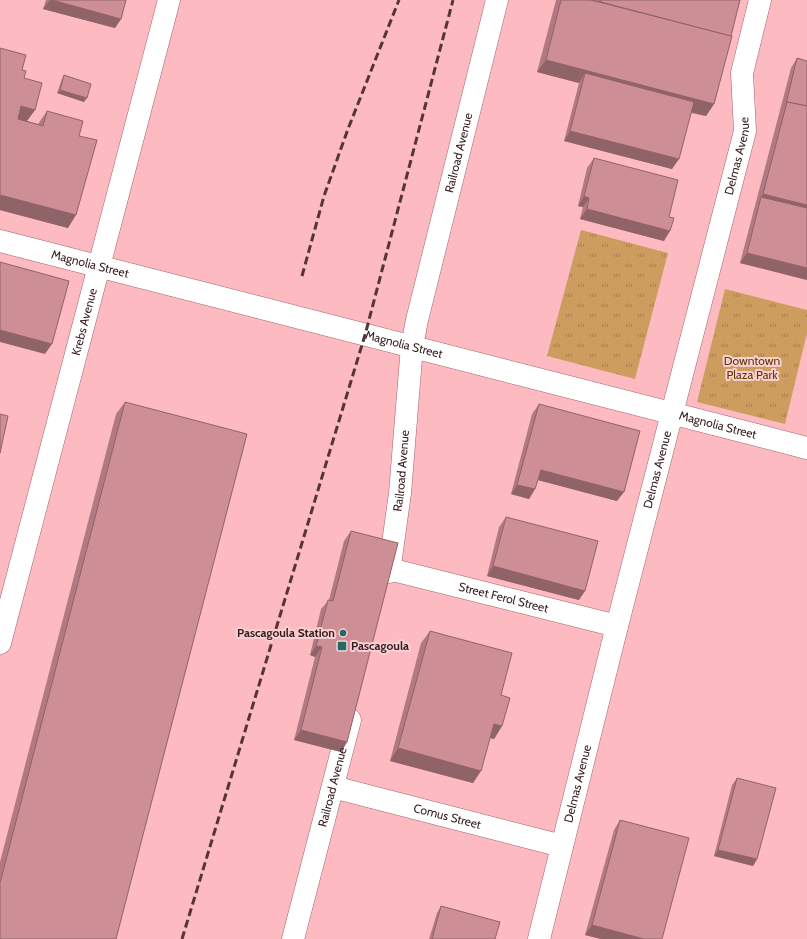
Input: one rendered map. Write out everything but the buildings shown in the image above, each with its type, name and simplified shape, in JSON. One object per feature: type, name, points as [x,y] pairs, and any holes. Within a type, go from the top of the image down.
[{"type":"street","name":"Krebs Avenue","points":[[0,643],[169,0]]},
{"type":"street","name":"Railroad Avenue","points":[[384,592],[389,569],[400,493],[412,346],[417,320],[497,0]]},
{"type":"street","name":"Delmas Avenue","points":[[539,939],[671,414],[745,131],[742,73],[760,0]]},
{"type":"street","name":"Magnolia Street","points":[[0,241],[807,448]]},
{"type":"street","name":"Street Ferol Street","points":[[389,569],[617,626]]},
{"type":"street","name":"Railroad Avenue","points":[[293,939],[354,704]]},
{"type":"street","name":"Comus Street","points":[[333,787],[562,846]]},
{"type":"green space","points":[[581,230],[668,253],[635,379],[547,356]]},
{"type":"green space","name":"Downtown Plaza Park","points":[[725,289],[807,310],[807,333],[785,424],[697,402]]},
{"type":"railway","points":[[302,276],[324,196],[348,129],[399,0]]},
{"type":"railway","points":[[182,939],[365,335],[453,0]]},
{"type":"place","name":"Pascagoula Station","points":[[343,633]]},
{"type":"place","name":"Pascagoula","points":[[342,646]]}]
